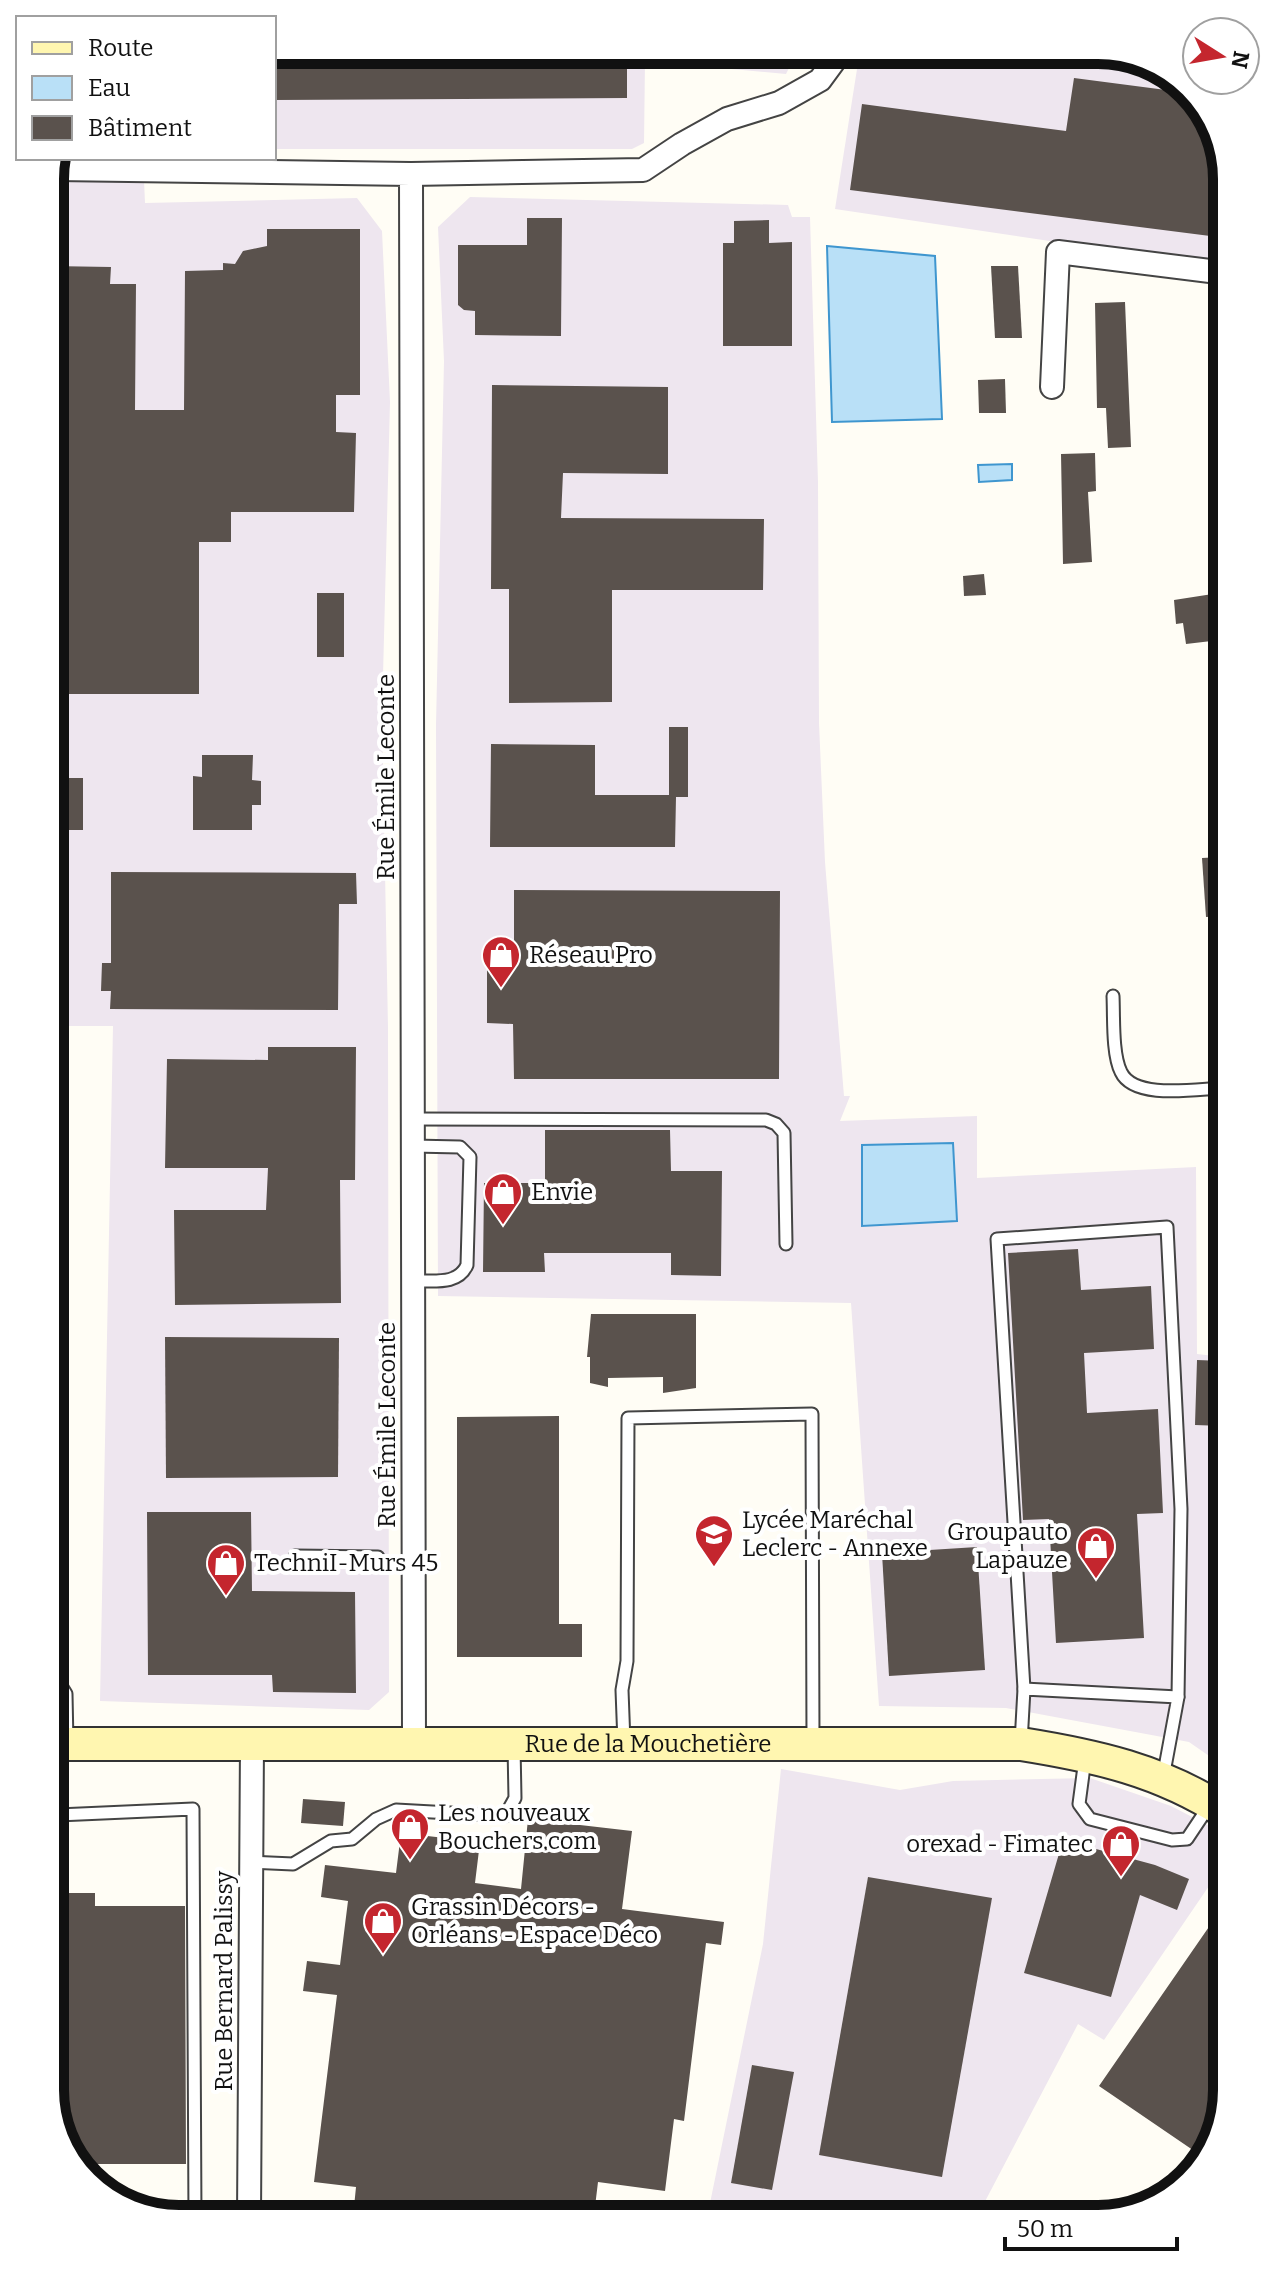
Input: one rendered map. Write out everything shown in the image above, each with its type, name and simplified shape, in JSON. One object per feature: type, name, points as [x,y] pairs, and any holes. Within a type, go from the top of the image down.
[{"type":"street","points":[[64,169],[411,174],[643,170],[727,119],[779,103],[820,80],[832,64]]},
{"type":"street","name":"Rue Émile Leconte","points":[[411,174],[414,1743]]},
{"type":"street","points":[[1052,387],[1058,252],[1213,271]]},
{"type":"street","name":"Rue Bernard Palissy","points":[[249,2205],[252,1743]]},
{"type":"street","name":"Rue de la Mouchetière","points":[[64,1744],[1021,1744],[1086,1755],[1163,1779],[1213,1805]]},
{"type":"lane","points":[[1113,996],[1118,1062],[1122,1075],[1134,1085],[1154,1091],[1213,1088]]},
{"type":"lane","points":[[413,1119],[766,1120],[776,1124],[784,1133],[786,1244]]},
{"type":"lane","points":[[413,1146],[460,1147],[470,1157],[467,1265],[464,1272],[452,1279],[413,1281]]},
{"type":"lane","points":[[1021,1744],[1024,1689],[997,1239],[1167,1227],[1181,1509],[1178,1697],[1163,1779]]},
{"type":"lane","points":[[624,1743],[622,1690],[627,1661],[628,1418],[812,1414],[813,1743]]},
{"type":"lane","points":[[295,1556],[378,1557]]},
{"type":"lane","points":[[1024,1689],[1178,1697]]},
{"type":"lane","points":[[64,1691],[64,1719]]},
{"type":"lane","points":[[251,1862],[293,1864],[331,1841],[352,1839],[376,1819],[396,1810],[505,1816],[515,1798],[514,1742]]},
{"type":"lane","points":[[1086,1755],[1079,1804],[1090,1819],[1172,1840],[1187,1839],[1213,1813]]},
{"type":"lane","points":[[64,1815],[193,1809],[195,2205]]},
{"type":"shaded area","points":[[276,64],[645,64],[644,143],[632,149],[276,149]]},
{"type":"shaded area","points":[[678,64],[791,64],[786,74]]},
{"type":"shaded area","points":[[858,64],[1106,64],[1135,70],[1162,83],[1194,115],[1209,149],[1213,179],[1213,265],[835,209]]},
{"type":"shaded area","points":[[66,160],[143,160],[145,203],[357,198],[382,231],[390,402],[382,715],[388,1028],[389,1692],[369,1710],[100,1701],[113,1026],[64,1026]]},
{"type":"shaded area","points":[[470,197],[788,205],[792,217],[810,217],[818,482],[819,723],[825,862],[844,1096],[850,1096],[840,1121],[977,1116],[977,1178],[1196,1167],[1197,1354],[1213,1356],[1213,1759],[1189,1742],[1006,1708],[879,1706],[851,1303],[438,1296],[436,725],[444,361],[438,227]]},
{"type":"shaded area","points":[[781,1769],[900,1790],[953,1781],[1090,1778],[1171,1806],[1213,1828],[1213,1880],[1104,2040],[1078,2024],[983,2205],[710,2205],[763,1944]]},
{"type":"water","points":[[827,246],[935,256],[942,419],[832,422]]},
{"type":"water","points":[[1012,464],[1012,480],[979,482],[978,465]]},
{"type":"water","points":[[953,1143],[957,1221],[862,1226],[862,1145]]},
{"type":"building","points":[[276,64],[627,64],[627,98],[276,100]]},
{"type":"building","points":[[1074,78],[1171,91],[1194,115],[1209,149],[1213,179],[1213,236],[850,190],[862,104],[1066,131]]},
{"type":"building","points":[[527,218],[562,218],[561,336],[475,335],[475,311],[464,310],[458,305],[458,245],[527,245]]},
{"type":"building","points":[[769,220],[769,243],[792,242],[792,346],[723,346],[723,243],[734,243],[734,221]]},
{"type":"building","points":[[267,229],[360,229],[360,395],[336,395],[336,432],[356,433],[354,512],[231,512],[231,542],[199,542],[199,694],[64,694],[64,266],[111,267],[110,284],[136,284],[135,410],[184,410],[185,271],[223,270],[223,263],[235,264],[243,251],[267,246]]},
{"type":"building","points":[[991,266],[1018,266],[1022,338],[995,338]]},
{"type":"building","points":[[1125,302],[1131,447],[1108,448],[1106,408],[1097,408],[1095,303]]},
{"type":"building","points":[[1005,379],[1006,413],[979,413],[978,380]]},
{"type":"building","points":[[492,385],[668,387],[668,474],[563,473],[561,518],[764,519],[763,590],[612,590],[612,702],[509,703],[509,589],[491,589]]},
{"type":"building","points":[[1095,453],[1096,491],[1088,492],[1092,562],[1063,564],[1061,454]]},
{"type":"building","points":[[984,574],[986,595],[964,596],[963,576]]},
{"type":"building","points":[[317,593],[344,593],[344,657],[317,657]]},
{"type":"building","points":[[1213,594],[1213,641],[1186,644],[1183,623],[1176,624],[1174,600]]},
{"type":"building","points":[[669,727],[688,727],[688,797],[676,797],[675,847],[490,847],[491,744],[595,745],[595,795],[669,795]]},
{"type":"building","points":[[202,755],[253,755],[252,780],[261,781],[261,805],[252,805],[252,830],[193,830],[193,776],[202,777]]},
{"type":"building","points":[[64,778],[83,778],[83,830],[64,830]]},
{"type":"building","points":[[1213,857],[1213,917],[1206,917],[1202,858]]},
{"type":"building","points":[[111,872],[356,873],[357,904],[339,904],[338,1010],[110,1009],[111,991],[101,991],[102,963],[111,963]]},
{"type":"building","points":[[514,890],[780,891],[779,1079],[514,1079],[513,1024],[487,1023],[487,946],[514,946]]},
{"type":"building","points":[[268,1047],[356,1047],[355,1180],[340,1180],[341,1303],[175,1305],[174,1210],[266,1210],[268,1168],[165,1168],[167,1059],[268,1060]]},
{"type":"building","points":[[545,1130],[670,1130],[671,1171],[722,1171],[721,1276],[671,1275],[671,1253],[544,1253],[545,1272],[483,1272],[484,1183],[545,1183]]},
{"type":"building","points":[[1078,1249],[1081,1290],[1151,1286],[1154,1349],[1084,1353],[1087,1413],[1158,1409],[1163,1513],[1137,1514],[1144,1638],[1056,1643],[1049,1519],[1023,1520],[1008,1253]]},
{"type":"building","points":[[591,1314],[696,1314],[696,1388],[663,1393],[663,1377],[608,1378],[608,1387],[590,1383],[590,1357],[587,1357]]},
{"type":"building","points":[[165,1337],[339,1338],[338,1477],[166,1478]]},
{"type":"building","points":[[1197,1360],[1213,1361],[1213,1426],[1195,1425]]},
{"type":"building","points":[[559,1416],[559,1624],[582,1624],[582,1657],[457,1657],[457,1417]]},
{"type":"building","points":[[147,1512],[251,1512],[252,1591],[355,1592],[356,1693],[273,1692],[272,1675],[148,1675]]},
{"type":"building","points":[[977,1547],[985,1670],[889,1676],[882,1553]]},
{"type":"building","points":[[303,1799],[345,1802],[343,1826],[301,1823]]},
{"type":"building","points":[[528,1819],[632,1831],[622,1909],[724,1922],[721,1945],[706,1943],[684,2121],[674,2119],[665,2191],[598,2182],[595,2205],[354,2205],[356,2187],[314,2182],[337,1995],[303,1991],[307,1961],[340,1965],[348,1901],[321,1897],[325,1865],[396,1873],[401,1833],[480,1842],[475,1883],[521,1889]]},
{"type":"building","points":[[1063,1840],[1155,1865],[1189,1879],[1177,1910],[1140,1895],[1111,1997],[1024,1973]]},
{"type":"building","points":[[868,1877],[992,1898],[942,2177],[819,2155]]},
{"type":"building","points":[[64,1893],[95,1893],[95,1906],[185,1906],[186,2164],[91,2164],[76,2141],[68,2120],[64,2090]]},
{"type":"building","points":[[1213,1921],[1212,2105],[1195,2152],[1099,2086]]},
{"type":"building","points":[[752,2065],[794,2072],[772,2190],[731,2183]]},
{"type":"place","name":"Réseau Pro","points":[[501,989]]},
{"type":"place","name":"Envie","points":[[503,1226]]},
{"type":"place","name":"Lycée Maréchal Leclerc - Annexe","points":[[714,1568]]},
{"type":"place","name":"Groupauto Lapauze","points":[[1096,1580]]},
{"type":"place","name":"TechniI-Murs 45","points":[[226,1597]]},
{"type":"place","name":"Les nouveaux Bouchers.com","points":[[410,1861]]},
{"type":"place","name":"orexad - Fimatec","points":[[1121,1878]]},
{"type":"place","name":"Grassin Décors - Orléans - Espace Déco","points":[[383,1955]]}]
